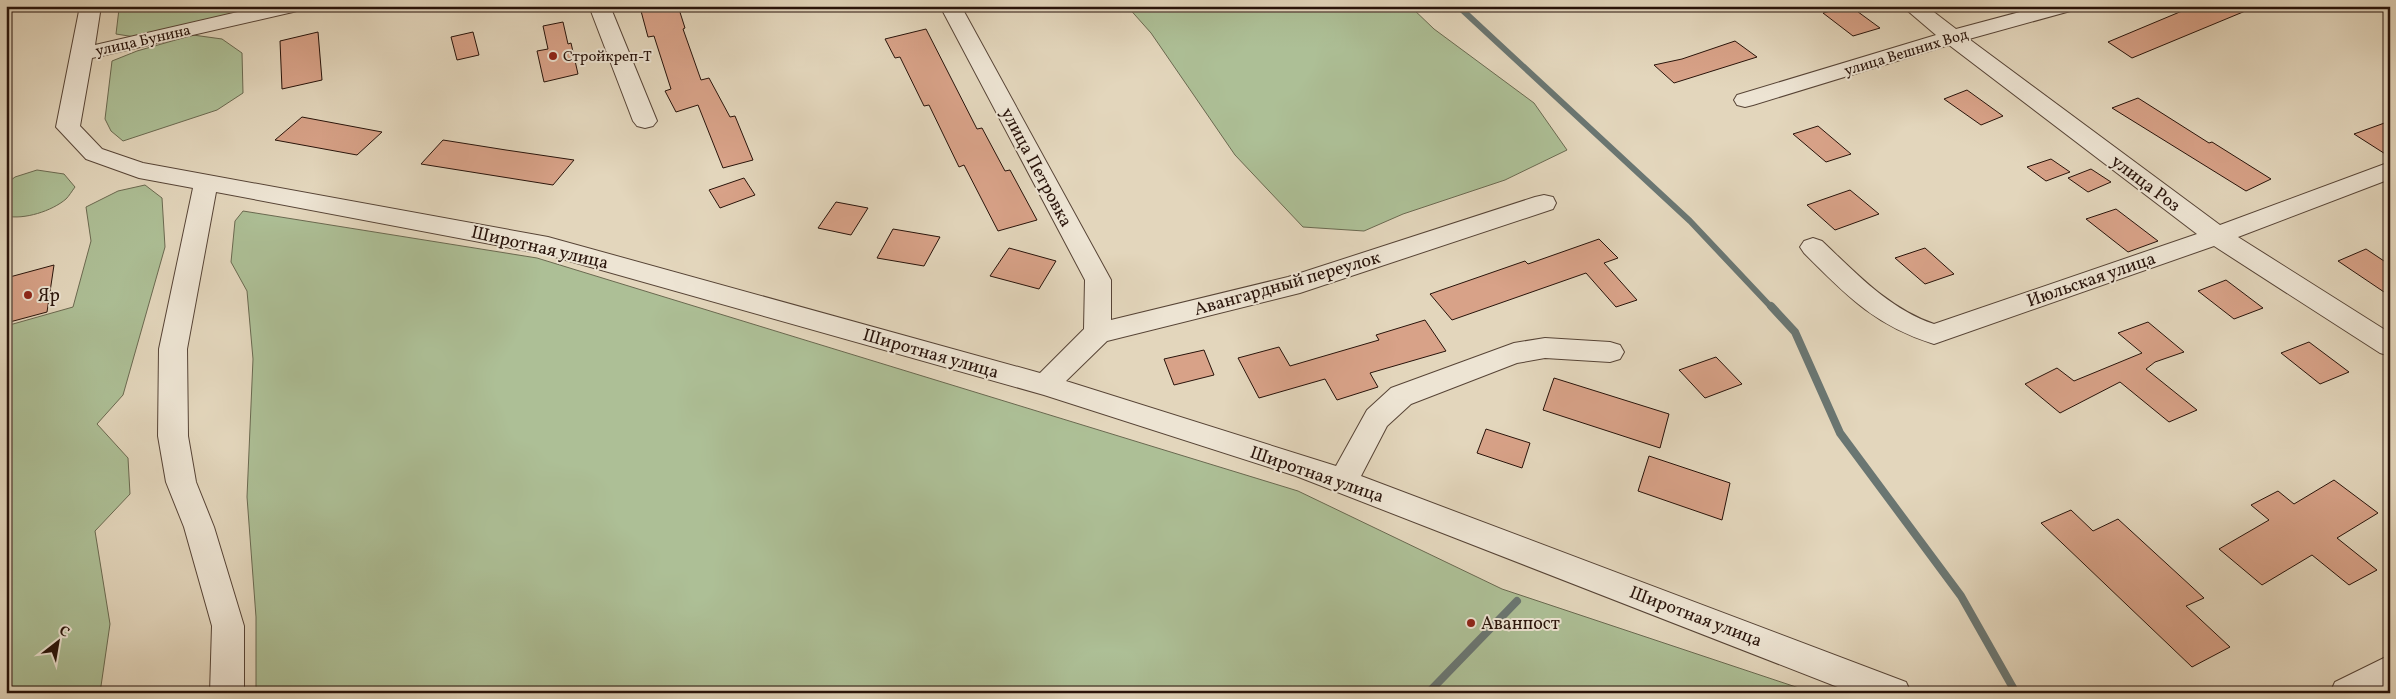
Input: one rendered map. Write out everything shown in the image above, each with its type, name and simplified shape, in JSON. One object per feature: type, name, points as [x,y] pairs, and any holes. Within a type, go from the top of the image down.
[{"type":"street","name":"Широтная улица","points":[[91,6],[68,127],[94,154],[139,170],[548,246],[1046,385],[1305,467],[1894,693]]},
{"type":"street","name":"улица Бунина","points":[[82,54],[293,6]]},
{"type":"street","points":[[599,6],[645,121]]},
{"type":"street","name":"улица Петровка","points":[[950,6],[1098,280],[1098,333]]},
{"type":"street","name":"улица Роз","points":[[1912,6],[2217,236],[2390,346]]},
{"type":"street","name":"улица Вешних Вод","points":[[1745,100],[1951,37],[2067,6]]},
{"type":"street","name":"Июльская улица","points":[[1813,247],[1879,309],[1913,329],[1934,334],[2217,236],[2390,170]]},
{"type":"street","points":[[206,183],[173,349],[173,436],[181,482],[199,527],[228,626],[227,693]]},
{"type":"street","name":"Авангардный переулок","points":[[1046,385],[1081,347],[1098,333],[1291,286],[1544,203]]},
{"type":"street","points":[[1343,482],[1377,418],[1401,396],[1514,353],[1545,348],[1610,352]]},
{"type":"street","points":[[2347,693],[2390,670]]},
{"type":"green space","points":[[122,6],[254,6],[254,11],[135,37],[116,34],[119,9]]},
{"type":"green space","points":[[1127,6],[1410,6],[1434,29],[1534,103],[1567,150],[1505,180],[1403,214],[1364,231],[1303,227],[1235,155],[1151,33]]},
{"type":"green space","points":[[193,35],[222,39],[242,53],[243,93],[217,110],[123,141],[111,131],[105,119],[112,61],[137,51]]},
{"type":"green space","points":[[37,170],[64,174],[75,187],[66,199],[46,211],[21,217],[6,216],[6,184],[15,177]]},
{"type":"green space","points":[[145,185],[162,198],[165,247],[123,395],[97,424],[128,458],[130,494],[95,531],[110,624],[100,693],[6,693],[6,326],[73,307],[91,241],[86,207],[118,191]]},
{"type":"green space","points":[[243,211],[537,258],[1298,491],[1502,589],[1814,693],[256,693],[256,617],[247,497],[253,359],[247,291],[231,262],[235,221]]},
{"type":"building","points":[[661,6],[678,6],[685,28],[683,29],[701,80],[709,78],[730,117],[735,116],[753,160],[723,168],[698,105],[676,112],[665,91],[671,89],[654,36],[648,37],[641,11]]},
{"type":"building","points":[[1850,6],[1880,28],[1853,36],[1823,13]]},
{"type":"building","points":[[2194,6],[2255,7],[2132,58],[2108,42]]},
{"type":"building","points":[[563,22],[568,44],[571,43],[578,74],[544,82],[537,51],[548,49],[543,26]]},
{"type":"building","points":[[926,29],[977,129],[982,128],[1005,171],[1010,170],[1037,220],[998,231],[964,165],[959,167],[929,105],[924,106],[900,57],[895,58],[885,39]]},
{"type":"building","points":[[318,32],[322,80],[282,89],[280,41]]},
{"type":"building","points":[[473,32],[479,55],[457,60],[451,37]]},
{"type":"building","points":[[1735,41],[1757,57],[1674,83],[1654,65],[1682,59]]},
{"type":"building","points":[[1967,90],[2003,116],[1981,125],[1944,99]]},
{"type":"building","points":[[2138,98],[2209,143],[2212,142],[2271,179],[2246,191],[2112,108]]},
{"type":"building","points":[[302,117],[382,132],[357,155],[275,140]]},
{"type":"building","points":[[2390,121],[2390,157],[2354,134]]},
{"type":"building","points":[[1818,126],[1851,154],[1826,162],[1793,134]]},
{"type":"building","points":[[443,140],[574,160],[553,185],[421,164]]},
{"type":"building","points":[[2051,159],[2070,172],[2046,181],[2027,167]]},
{"type":"building","points":[[2091,169],[2111,182],[2088,192],[2068,178]]},
{"type":"building","points":[[744,178],[755,195],[720,208],[709,190]]},
{"type":"building","points":[[1850,190],[1879,214],[1835,230],[1807,205]]},
{"type":"building","points":[[836,202],[868,208],[851,235],[818,228]]},
{"type":"building","points":[[2116,209],[2158,241],[2128,252],[2086,219]]},
{"type":"building","points":[[893,229],[940,237],[924,266],[877,258]]},
{"type":"building","points":[[1599,239],[1618,258],[1604,263],[1637,300],[1616,307],[1586,273],[1452,320],[1430,294],[1525,261],[1528,264]]},
{"type":"building","points":[[1009,248],[1056,261],[1039,289],[990,276]]},
{"type":"building","points":[[1925,248],[1954,274],[1925,284],[1895,258]]},
{"type":"building","points":[[2366,249],[2390,265],[2390,296],[2338,261]]},
{"type":"building","name":"Яр","points":[[54,265],[47,312],[6,323],[6,278]]},
{"type":"building","points":[[2226,280],[2263,308],[2234,319],[2198,291]]},
{"type":"building","points":[[1425,320],[1446,351],[1370,373],[1378,387],[1337,400],[1325,379],[1259,398],[1238,358],[1279,347],[1290,366],[1379,340],[1376,335]]},
{"type":"building","points":[[2148,322],[2184,352],[2155,362],[2146,369],[2197,410],[2169,422],[2120,382],[2060,413],[2025,384],[2057,368],[2074,381],[2142,353],[2118,333]]},
{"type":"building","points":[[2309,342],[2349,372],[2320,384],[2281,353]]},
{"type":"building","points":[[1204,350],[1214,375],[1174,385],[1164,359]]},
{"type":"building","points":[[1716,357],[1742,384],[1705,398],[1679,370]]},
{"type":"building","points":[[1554,378],[1669,414],[1660,448],[1543,410]]},
{"type":"building","points":[[1486,429],[1530,443],[1522,468],[1477,453]]},
{"type":"building","points":[[1649,456],[1730,483],[1722,520],[1638,491]]},
{"type":"building","points":[[2334,480],[2378,513],[2337,538],[2377,570],[2349,585],[2312,555],[2262,585],[2219,549],[2269,520],[2251,505],[2278,491],[2294,504]]},
{"type":"building","points":[[2071,510],[2093,531],[2118,519],[2204,598],[2186,606],[2230,647],[2192,667],[2041,523]]},
{"type":"waterway","points":[[1458,6],[1690,221],[1772,308]]},
{"type":"waterway","points":[[1771,306],[1795,332],[1840,433],[1961,596],[2016,693]]},
{"type":"waterway","points":[[1428,693],[1517,601]]},
{"type":"place","name":"Стройкреп-Т","points":[[553,56]]},
{"type":"place","name":"Яр","points":[[28,295]]},
{"type":"place","name":"Аванпост","points":[[1471,623]]}]
